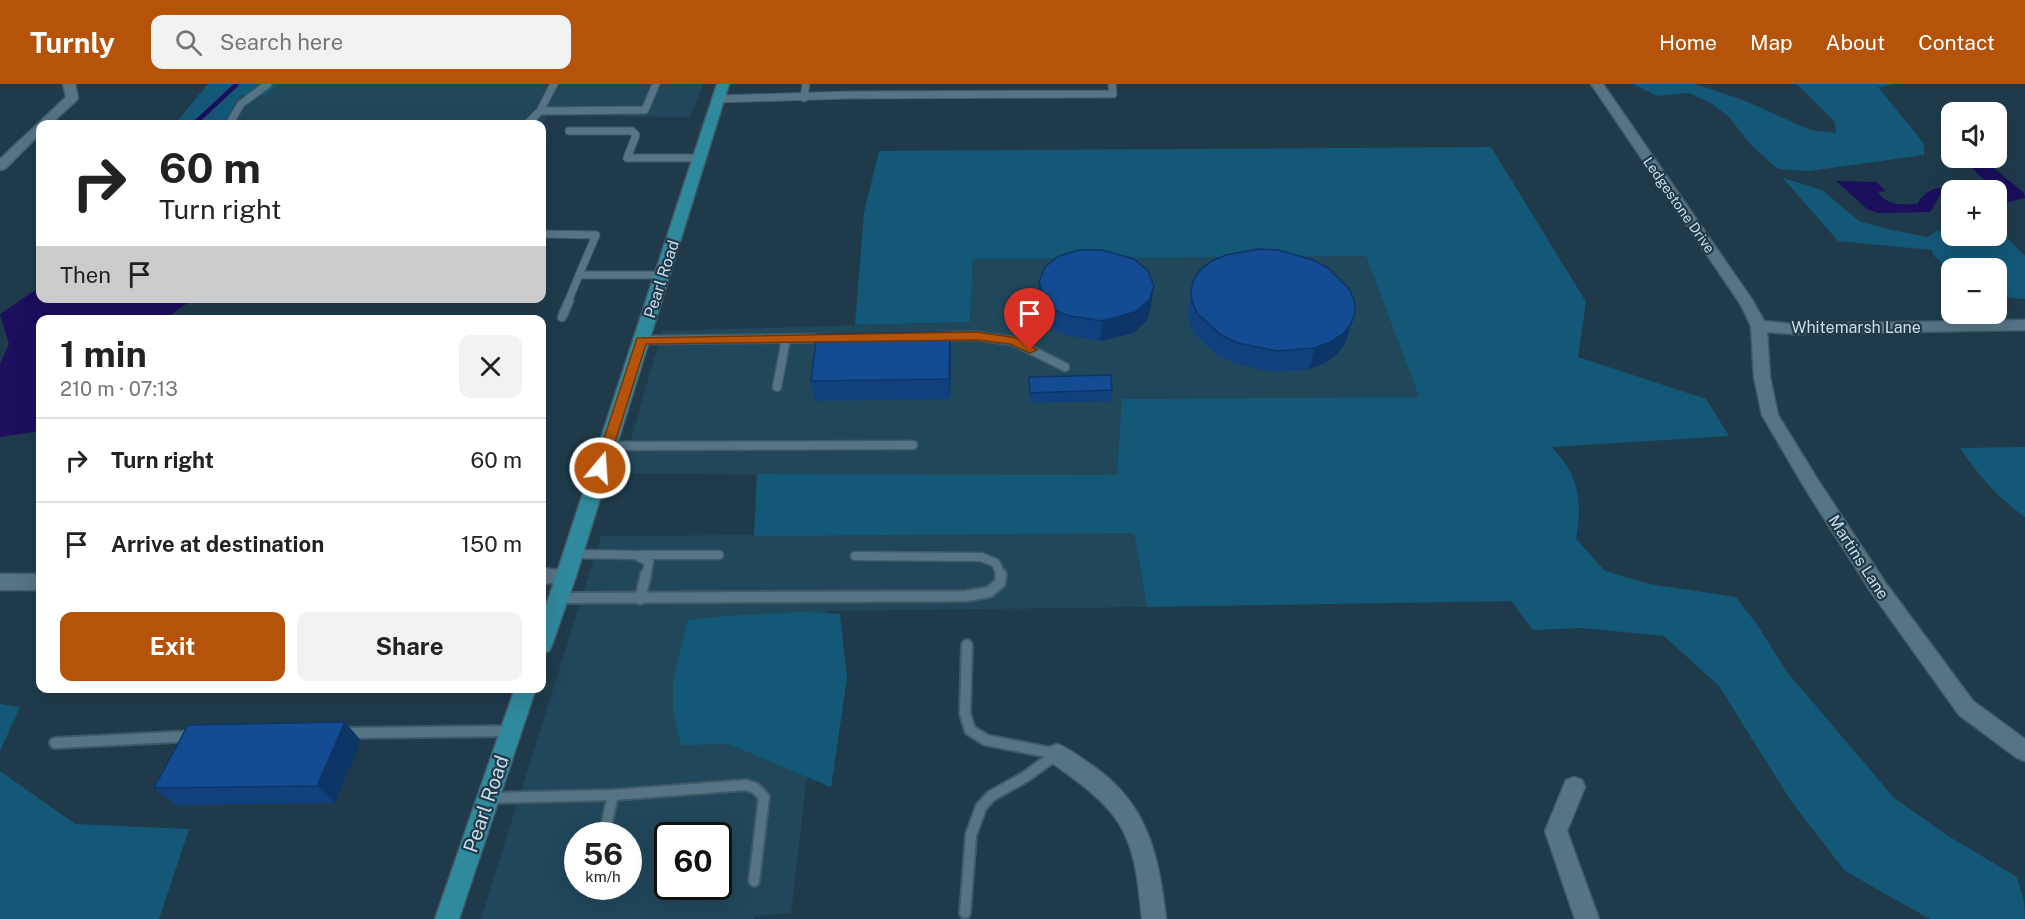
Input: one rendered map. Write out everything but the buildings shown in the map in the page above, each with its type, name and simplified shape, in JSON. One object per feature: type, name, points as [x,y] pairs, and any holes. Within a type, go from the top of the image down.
[{"type":"main road","name":"Pearl Road","points":[[546,633],[721,91]]},
{"type":"main road","name":"Pearl Road","points":[[447,919],[524,693]]},
{"type":"street","points":[[48,120],[72,98],[69,84]]},
{"type":"street","name":"Ledgestone Drive","points":[[1598,84],[1612,109],[1748,304],[1759,326]]},
{"type":"street","points":[[0,166],[36,132]]},
{"type":"street","name":"Whitemarsh Lane","points":[[1759,326],[1792,329],[2025,325]]},
{"type":"street","name":"Martins Lane","points":[[1759,326],[1762,377],[1770,415],[1812,485],[1878,587],[1966,708],[2025,751]]},
{"type":"street","points":[[546,576],[566,576]]},
{"type":"street","points":[[0,582],[36,582]]},
{"type":"street","points":[[1057,754],[1093,780],[1119,802],[1124,810],[1138,835],[1150,871],[1154,919]]},
{"type":"street","points":[[1574,787],[1556,831],[1587,919]]},
{"type":"lane","points":[[231,120],[241,104],[268,84]]},
{"type":"lane","points":[[531,120],[540,111],[554,84]]},
{"type":"lane","points":[[540,111],[645,110],[656,84]]},
{"type":"lane","points":[[804,98],[806,84]]},
{"type":"lane","points":[[721,91],[804,98],[848,95],[1113,94],[1112,84]]},
{"type":"lane","points":[[569,131],[632,132],[636,135],[627,158],[700,158]]},
{"type":"lane","points":[[546,234],[596,235],[562,317]]},
{"type":"lane","points":[[579,275],[662,275]]},
{"type":"lane","points":[[930,337],[977,336],[1013,341],[1065,367]]},
{"type":"lane","points":[[641,340],[834,338]]},
{"type":"lane","points":[[777,387],[786,339]]},
{"type":"lane","points":[[607,446],[913,445]]},
{"type":"lane","points":[[573,554],[719,555]]},
{"type":"lane","points":[[635,555],[649,562],[640,599]]},
{"type":"lane","points":[[558,598],[966,596],[989,592],[1000,583],[1001,572],[996,563],[981,557],[855,556]]},
{"type":"lane","points":[[967,645],[965,712],[970,730],[986,740],[1057,754]]},
{"type":"lane","points":[[332,734],[511,731]]},
{"type":"lane","points":[[55,743],[206,735]]},
{"type":"lane","points":[[965,913],[971,835],[981,807],[991,796],[1025,777],[1057,754]]},
{"type":"lane","points":[[487,798],[613,795],[746,785],[755,788],[764,797],[754,881]]},
{"type":"lane","points":[[607,822],[613,795]]},
{"type":"shaded area","points":[[208,84],[279,84],[266,95],[240,95],[226,120],[178,120]]},
{"type":"shaded area","points":[[279,84],[703,84],[690,117],[547,116],[545,120],[226,120],[240,95],[266,95]]},
{"type":"shaded area","points":[[1633,84],[1695,84],[1743,100],[1810,130],[1836,133],[1835,122],[1797,84],[1894,84],[1878,87],[1924,144],[1924,155],[1809,171],[1778,169],[1751,145],[1729,117],[1711,103],[1689,93],[1657,96]]},
{"type":"shaded area","points":[[1491,147],[1586,302],[1578,357],[1706,399],[1729,436],[1552,447],[1570,471],[1577,489],[1579,519],[1576,539],[1605,571],[1650,584],[1736,597],[1758,626],[1787,672],[1894,798],[1948,836],[2017,877],[2024,902],[2025,919],[1930,919],[1845,871],[1791,801],[1719,686],[1664,636],[1582,628],[1533,630],[1511,601],[1147,607],[1134,533],[754,536],[757,474],[1117,475],[1122,399],[1419,397],[1366,256],[973,259],[970,322],[855,325],[864,213],[879,151]]},
{"type":"shaded area","points":[[1973,168],[1994,168],[2024,193],[2025,198],[2007,202],[2007,180],[1985,180]]},
{"type":"shaded area","points":[[1783,178],[1822,190],[1859,221],[1927,237],[1937,231],[1941,232],[1941,246],[2007,246],[2008,239],[2025,256],[2025,299],[2007,298],[2007,258],[1941,258],[1941,262],[1933,255],[1932,250],[1838,241]]},
{"type":"shaded area","points":[[1836,181],[1876,182],[1886,191],[1878,192],[1885,200],[1900,204],[1917,204],[1926,193],[1941,188],[1941,194],[1930,212],[1878,213],[1867,209]]},
{"type":"shaded area","points":[[1366,256],[1419,397],[1123,399],[1117,475],[621,474],[662,331],[970,322],[973,259]]},
{"type":"shaded area","points":[[36,290],[36,303],[187,303],[171,315],[36,315],[36,432],[0,437],[0,364],[9,344],[0,314]]},
{"type":"shaded area","points":[[2025,447],[2025,517],[1990,486],[1960,448]]},
{"type":"shaded area","points":[[1134,533],[1147,607],[826,611],[791,913],[755,916],[754,919],[481,919],[601,536]]},
{"type":"shaded area","points":[[803,612],[840,614],[847,678],[831,787],[729,744],[681,745],[673,710],[673,682],[688,620]]},
{"type":"shaded area","points":[[0,704],[20,707],[0,751]]},
{"type":"shaded area","points":[[0,771],[75,824],[189,829],[159,919],[0,919]]},
{"type":"waterway","points":[[198,120],[237,84]]},
{"type":"route","points":[[600,468],[641,340],[977,336],[1013,341],[1030,350]]}]
